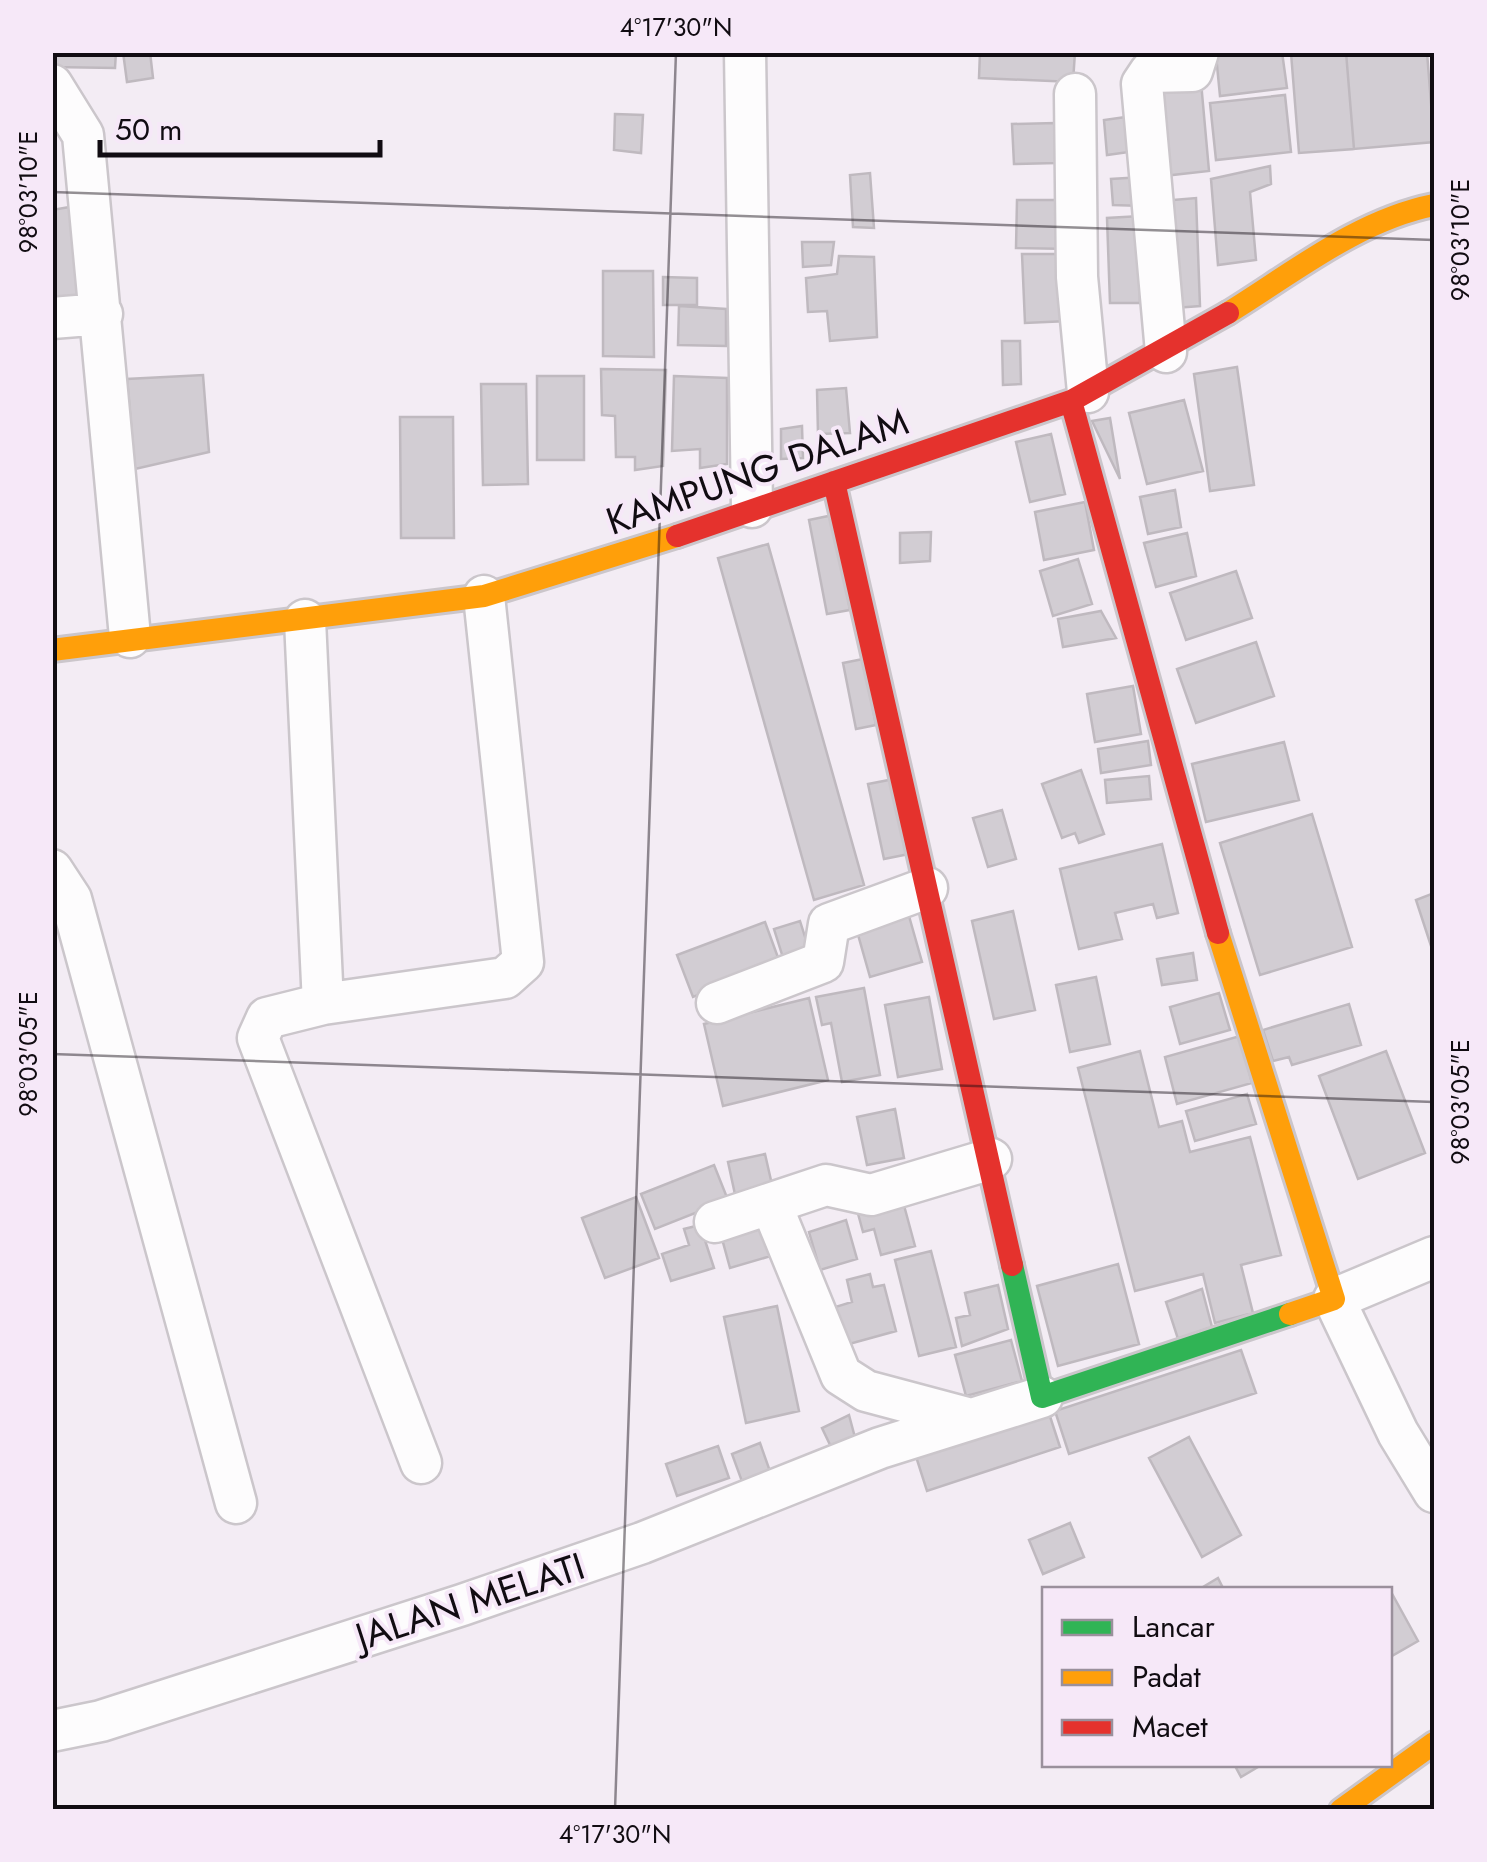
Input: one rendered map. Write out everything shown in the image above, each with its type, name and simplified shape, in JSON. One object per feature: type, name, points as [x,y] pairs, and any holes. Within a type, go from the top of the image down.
[{"type":"main road","name":"KAMPUNG DALAM","points":[[52,650],[130,637],[306,620],[484,596],[560,576],[1079,396],[1166,352],[1343,240],[1400,212],[1434,205]]},
{"type":"main road","points":[[834,482],[1042,1397],[1334,1299],[1192,851],[1079,396]]},
{"type":"main road","points":[[1341,1810],[1434,1742]]},
{"type":"street","points":[[746,52],[752,508]]},
{"type":"street","points":[[1166,352],[1142,84],[1150,72],[1192,70],[1198,52]]},
{"type":"street","points":[[52,85],[82,136],[130,637]]},
{"type":"street","points":[[1075,94],[1079,396]]},
{"type":"street","points":[[52,318],[102,314]]},
{"type":"street","points":[[421,1463],[258,1038],[268,1018],[323,1004],[505,978],[523,962],[484,596]]},
{"type":"street","points":[[306,620],[323,1004]]},
{"type":"street","points":[[52,870],[71,899],[236,1503]]},
{"type":"street","points":[[717,1003],[822,962],[824,934],[830,924],[927,888]]},
{"type":"street","points":[[715,1222],[826,1185],[874,1194],[990,1159]]},
{"type":"street","points":[[772,1204],[841,1375],[866,1390],[971,1419]]},
{"type":"street","points":[[1434,1257],[1334,1299],[1398,1433],[1434,1492]]},
{"type":"street","name":"JALAN MELATI","points":[[52,1731],[101,1721],[462,1606],[642,1544],[880,1448],[1042,1397]]},
{"type":"building","points":[[54,52],[116,52],[115,68],[54,67]]},
{"type":"building","points":[[123,52],[150,52],[153,78],[127,82]]},
{"type":"building","points":[[980,52],[1075,52],[1073,82],[979,78]]},
{"type":"building","points":[[1282,52],[1287,88],[1220,96],[1216,55]]},
{"type":"building","points":[[1346,52],[1427,52],[1434,142],[1354,149]]},
{"type":"building","points":[[1346,52],[1354,149],[1299,153],[1291,53]]},
{"type":"building","points":[[1201,82],[1209,171],[1163,176],[1155,86]]},
{"type":"building","points":[[1285,95],[1291,152],[1216,160],[1210,103]]},
{"type":"building","points":[[615,114],[643,115],[641,153],[614,150]]},
{"type":"building","points":[[1126,117],[1129,152],[1107,155],[1104,120]]},
{"type":"building","points":[[1055,123],[1056,163],[1014,164],[1012,124]]},
{"type":"building","points":[[1270,166],[1271,184],[1250,192],[1256,260],[1218,265],[1211,179]]},
{"type":"building","points":[[870,173],[874,228],[853,227],[850,175]]},
{"type":"building","points":[[1142,177],[1143,206],[1113,205],[1111,179]]},
{"type":"building","points":[[1196,198],[1200,306],[1175,308],[1162,201]]},
{"type":"building","points":[[1017,200],[1069,200],[1069,249],[1016,248]]},
{"type":"building","points":[[81,205],[100,296],[52,305],[52,210]]},
{"type":"building","points":[[1140,216],[1140,303],[1110,303],[1107,218]]},
{"type":"building","points":[[802,242],[834,242],[831,265],[803,267]]},
{"type":"building","points":[[1022,254],[1067,254],[1068,321],[1025,323]]},
{"type":"building","points":[[839,256],[874,257],[877,337],[830,341],[827,311],[808,312],[806,278],[837,274]]},
{"type":"building","points":[[603,271],[653,271],[654,357],[603,356]]},
{"type":"building","points":[[663,277],[697,278],[697,305],[663,305]]},
{"type":"building","points":[[679,306],[726,309],[726,346],[678,345]]},
{"type":"building","points":[[1002,341],[1020,341],[1021,384],[1003,385]]},
{"type":"building","points":[[1237,367],[1254,485],[1210,491],[1194,374]]},
{"type":"building","points":[[601,369],[666,370],[663,466],[635,470],[635,457],[616,457],[615,416],[602,415]]},
{"type":"building","points":[[203,375],[209,452],[135,469],[127,379]]},
{"type":"building","points":[[537,376],[584,376],[584,460],[537,460]]},
{"type":"building","points":[[674,376],[727,378],[727,464],[700,468],[700,449],[672,451]]},
{"type":"building","points":[[481,384],[526,384],[528,484],[483,485]]},
{"type":"building","points":[[846,388],[850,433],[818,434],[817,390]]},
{"type":"building","points":[[1184,400],[1203,471],[1147,484],[1129,413]]},
{"type":"building","points":[[400,417],[453,417],[454,538],[401,538]]},
{"type":"building","points":[[1110,418],[1120,479],[1092,421]]},
{"type":"building","points":[[802,426],[803,458],[781,459],[781,429]]},
{"type":"building","points":[[1051,434],[1065,494],[1030,502],[1016,442]]},
{"type":"building","points":[[1175,490],[1181,527],[1148,534],[1140,497]]},
{"type":"building","points":[[1085,502],[1094,550],[1044,560],[1035,512]]},
{"type":"building","points":[[833,515],[850,610],[827,614],[809,520]]},
{"type":"building","points":[[931,532],[930,561],[900,563],[900,533]]},
{"type":"building","points":[[1187,533],[1196,576],[1156,587],[1144,543]]},
{"type":"building","points":[[768,544],[864,885],[814,900],[718,558]]},
{"type":"building","points":[[1078,559],[1092,604],[1053,616],[1040,571]]},
{"type":"building","points":[[1236,571],[1252,618],[1186,640],[1170,593]]},
{"type":"building","points":[[1101,611],[1116,638],[1063,647],[1058,619]]},
{"type":"building","points":[[1256,642],[1274,696],[1196,723],[1177,669]]},
{"type":"building","points":[[863,659],[876,725],[856,729],[843,663]]},
{"type":"building","points":[[1133,686],[1141,734],[1095,742],[1087,694]]},
{"type":"building","points":[[1148,741],[1151,765],[1101,773],[1098,749]]},
{"type":"building","points":[[1284,742],[1299,800],[1206,822],[1192,764]]},
{"type":"building","points":[[1081,770],[1104,834],[1079,843],[1075,833],[1062,838],[1042,784]]},
{"type":"building","points":[[1149,776],[1151,799],[1107,803],[1105,780]]},
{"type":"building","points":[[894,779],[909,854],[884,859],[868,784]]},
{"type":"building","points":[[1002,810],[1016,859],[988,867],[973,818]]},
{"type":"building","points":[[1312,814],[1352,947],[1260,975],[1220,843]]},
{"type":"building","points":[[1162,844],[1178,913],[1157,918],[1153,904],[1115,913],[1122,939],[1079,949],[1060,869]]},
{"type":"building","points":[[1434,893],[1434,955],[1416,900]]},
{"type":"building","points":[[907,909],[922,962],[870,977],[855,924]]},
{"type":"building","points":[[1013,911],[1035,1010],[994,1019],[972,921]]},
{"type":"building","points":[[800,921],[811,956],[785,964],[774,929]]},
{"type":"building","points":[[765,922],[780,963],[693,997],[677,955]]},
{"type":"building","points":[[1193,953],[1197,980],[1162,985],[1157,959]]},
{"type":"building","points":[[1096,977],[1110,1044],[1070,1052],[1056,985]]},
{"type":"building","points":[[864,988],[880,1075],[842,1082],[831,1023],[822,1025],[816,997]]},
{"type":"building","points":[[1219,993],[1230,1030],[1180,1044],[1170,1007]]},
{"type":"building","points":[[929,997],[942,1069],[898,1077],[885,1005]]},
{"type":"building","points":[[809,998],[828,1080],[723,1106],[704,1024]]},
{"type":"building","points":[[1349,1004],[1361,1045],[1292,1065],[1289,1057],[1273,1061],[1263,1030]]},
{"type":"building","points":[[1240,1036],[1252,1083],[1177,1104],[1165,1057]]},
{"type":"building","points":[[1140,1051],[1159,1127],[1182,1121],[1190,1152],[1250,1137],[1281,1255],[1241,1265],[1253,1313],[1215,1323],[1203,1274],[1135,1291],[1078,1068]]},
{"type":"building","points":[[1386,1051],[1425,1153],[1358,1179],[1319,1076]]},
{"type":"building","points":[[1247,1094],[1256,1124],[1195,1141],[1186,1111]]},
{"type":"building","points":[[895,1109],[904,1158],[867,1165],[857,1117]]},
{"type":"building","points":[[765,1154],[773,1189],[736,1199],[728,1162]]},
{"type":"building","points":[[714,1165],[728,1200],[655,1229],[641,1194]]},
{"type":"building","points":[[636,1197],[659,1258],[605,1278],[582,1218]]},
{"type":"building","points":[[902,1198],[915,1246],[881,1255],[874,1229],[863,1232],[857,1210]]},
{"type":"building","points":[[846,1220],[857,1259],[820,1270],[809,1232]]},
{"type":"building","points":[[762,1223],[771,1256],[730,1268],[721,1235]]},
{"type":"building","points":[[700,1225],[714,1268],[671,1281],[662,1254],[689,1245],[684,1229]]},
{"type":"building","points":[[931,1251],[956,1347],[919,1356],[895,1260]]},
{"type":"building","points":[[1118,1264],[1139,1344],[1058,1366],[1037,1286]]},
{"type":"building","points":[[870,1274],[873,1287],[884,1285],[896,1331],[842,1346],[832,1308],[852,1302],[847,1280]]},
{"type":"building","points":[[998,1285],[1008,1329],[962,1346],[956,1318],[970,1315],[965,1293]]},
{"type":"building","points":[[1202,1289],[1212,1327],[1178,1339],[1166,1302]]},
{"type":"building","points":[[777,1306],[799,1411],[746,1423],[724,1317]]},
{"type":"building","points":[[1011,1340],[1022,1381],[966,1396],[955,1355]]},
{"type":"building","points":[[1241,1350],[1256,1393],[1069,1454],[1055,1411]]},
{"type":"building","points":[[1045,1401],[1060,1447],[927,1491],[912,1444]]},
{"type":"building","points":[[849,1415],[857,1445],[833,1451],[822,1428]]},
{"type":"building","points":[[1189,1437],[1241,1535],[1202,1557],[1149,1458]]},
{"type":"building","points":[[760,1443],[772,1477],[744,1487],[732,1454]]},
{"type":"building","points":[[718,1446],[729,1478],[677,1496],[666,1464]]},
{"type":"building","points":[[1070,1523],[1084,1557],[1043,1574],[1029,1540]]},
{"type":"building","points":[[1218,1578],[1222,1587],[1203,1587]]},
{"type":"building","points":[[1392,1594],[1418,1641],[1392,1656]]},
{"type":"building","points":[[1236,1767],[1258,1767],[1241,1777]]},
{"type":"traffic: fast","points":[[1012,1265],[1042,1397],[1290,1314]]},
{"type":"traffic: slow","points":[[1228,313],[1353,235],[1406,212],[1434,205]]},
{"type":"traffic: slow","points":[[52,650],[484,596],[677,536]]},
{"type":"traffic: slow","points":[[1218,933],[1334,1299],[1290,1314]]},
{"type":"traffic: slow","points":[[1341,1810],[1434,1743]]},
{"type":"traffic: jam","points":[[677,536],[1071,401],[1228,313]]},
{"type":"traffic: jam","points":[[1071,401],[1218,933]]},
{"type":"traffic: jam","points":[[834,482],[1012,1265]]}]
